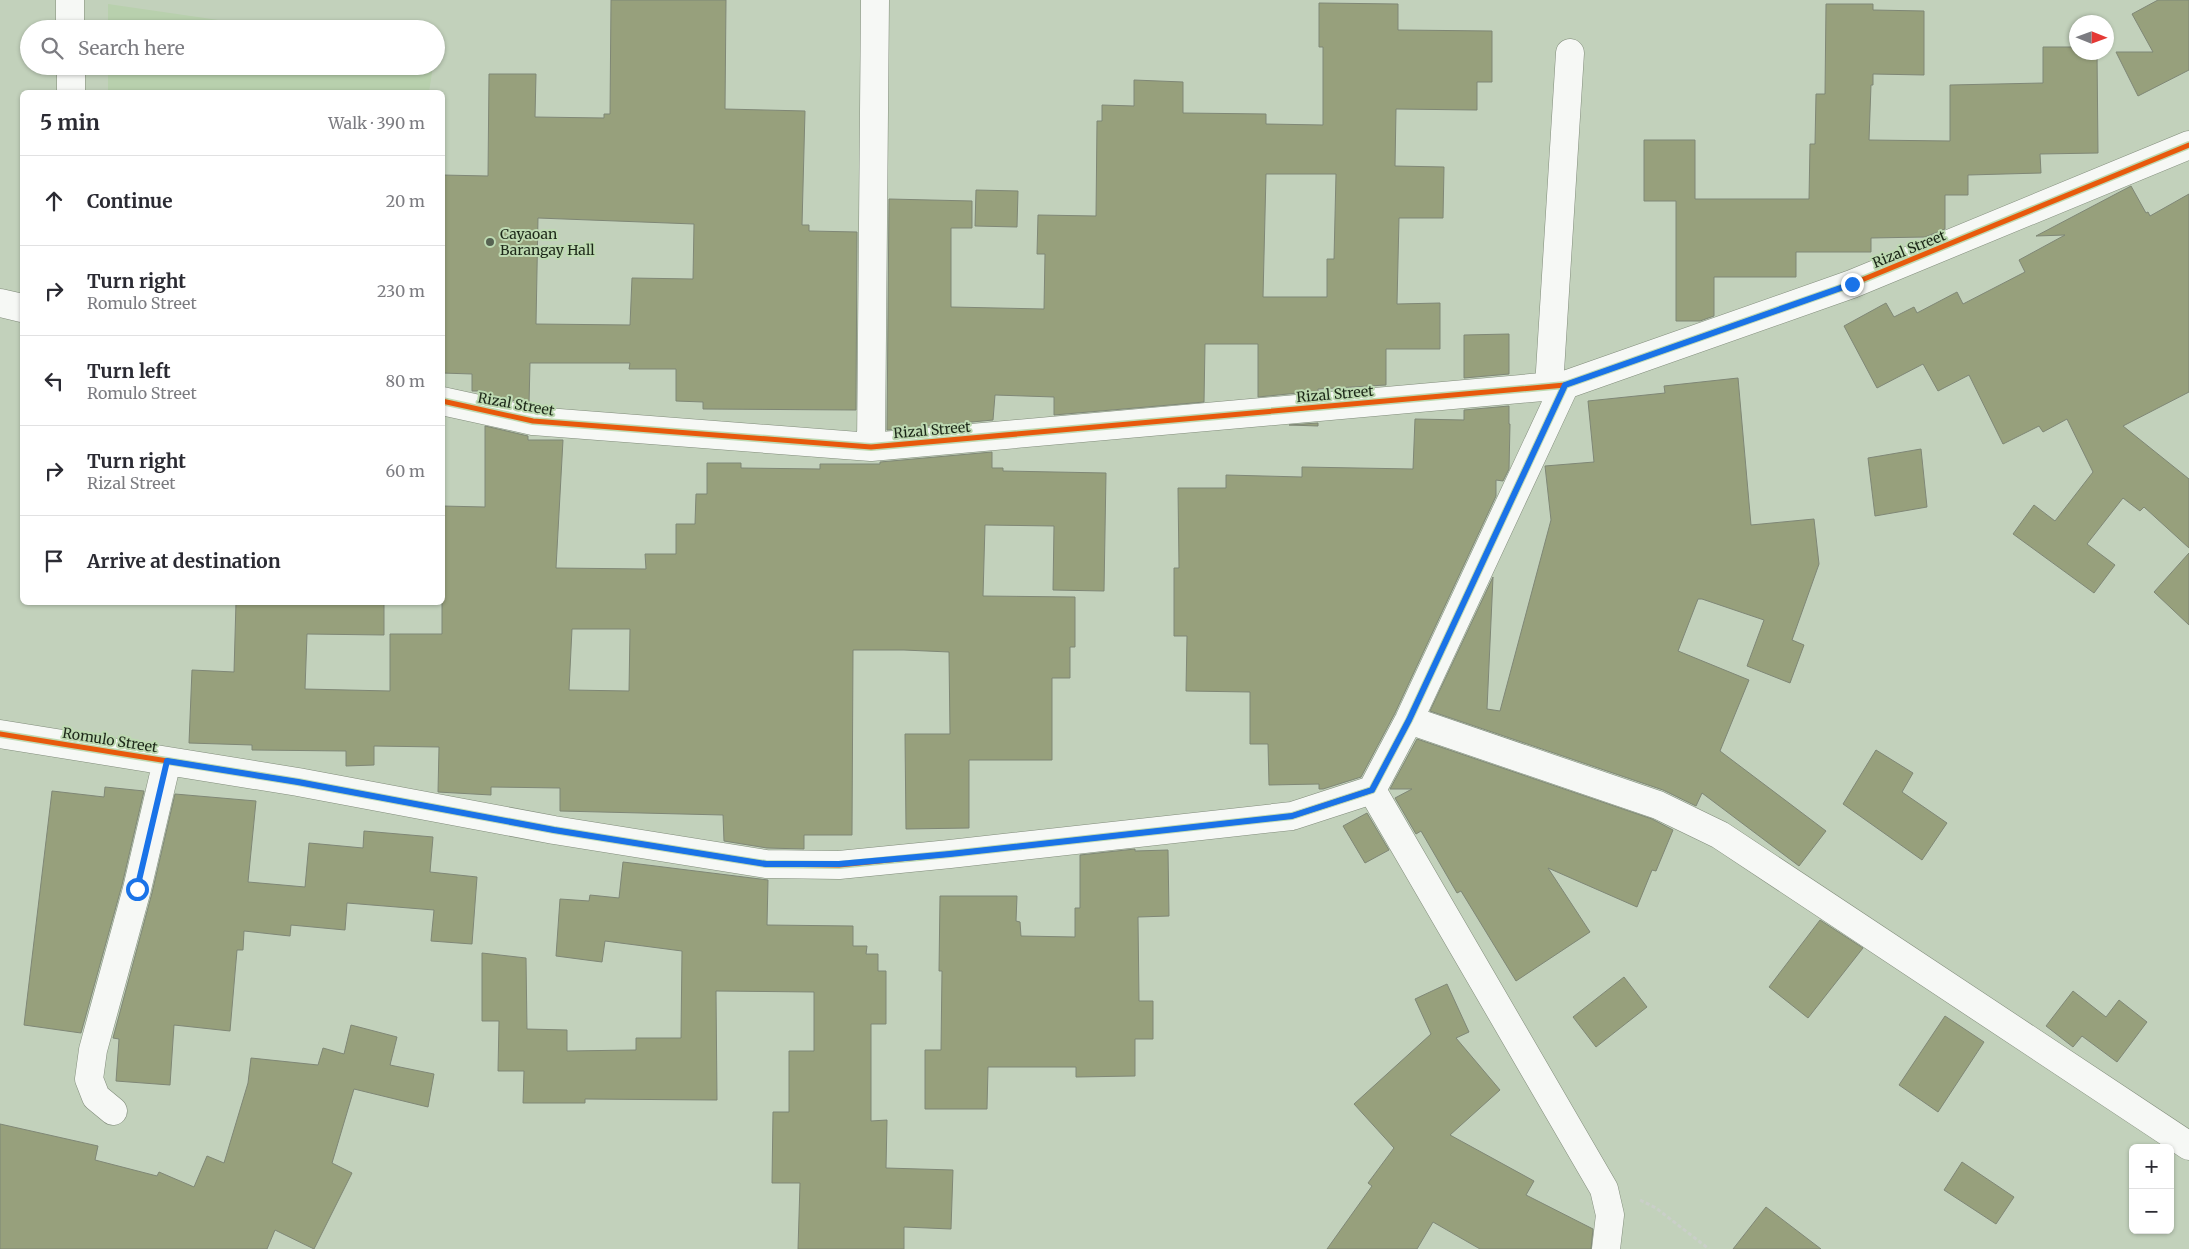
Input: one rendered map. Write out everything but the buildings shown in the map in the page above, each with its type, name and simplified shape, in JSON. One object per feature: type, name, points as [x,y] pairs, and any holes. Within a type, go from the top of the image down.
[{"type":"street","points":[[70,0],[70,20]]},
{"type":"street","points":[[871,446],[875,0]]},
{"type":"street","points":[[1570,53],[1557,386],[1409,720],[1372,790],[1604,1189],[1610,1215],[1606,1249]]},
{"type":"street","points":[[71,75],[71,90]]},
{"type":"street","name":"Rizal Street","points":[[445,403],[534,421],[871,446],[1557,386],[1852,284],[2189,146]]},
{"type":"street","points":[[0,302],[20,307]]},
{"type":"street","points":[[1409,720],[1658,805],[1720,835],[2189,1146]]},
{"type":"street","name":"Romulo Street","points":[[0,734],[298,782],[554,830],[766,864],[839,864],[885,860],[1292,816],[1372,790]]},
{"type":"street","points":[[113,1111],[96,1097],[89,1079],[90,1069],[93,1050],[134,898],[167,761]]},
{"type":"path","points":[[1604,1189],[1631,1194],[1656,1208],[1709,1249]]},
{"type":"shaded area","points":[[108,4],[218,20],[108,20]]},
{"type":"shaded area","points":[[108,75],[432,75],[429,90],[108,90]]},
{"type":"cycle path","points":[[445,402],[533,421],[871,447],[1565,385],[1852,284],[2189,145]]},
{"type":"cycle path","points":[[0,734],[298,782],[554,830],[766,864],[839,865],[1292,816],[1372,790],[1409,720],[1565,385]]},
{"type":"place","name":"Cayaoan Barangay Hall","points":[[490,242]]},
{"type":"route","points":[[137,889],[167,761],[298,782],[554,830],[766,864],[839,864],[950,854],[1292,816],[1372,790],[1409,720],[1565,385],[1852,284]]}]
